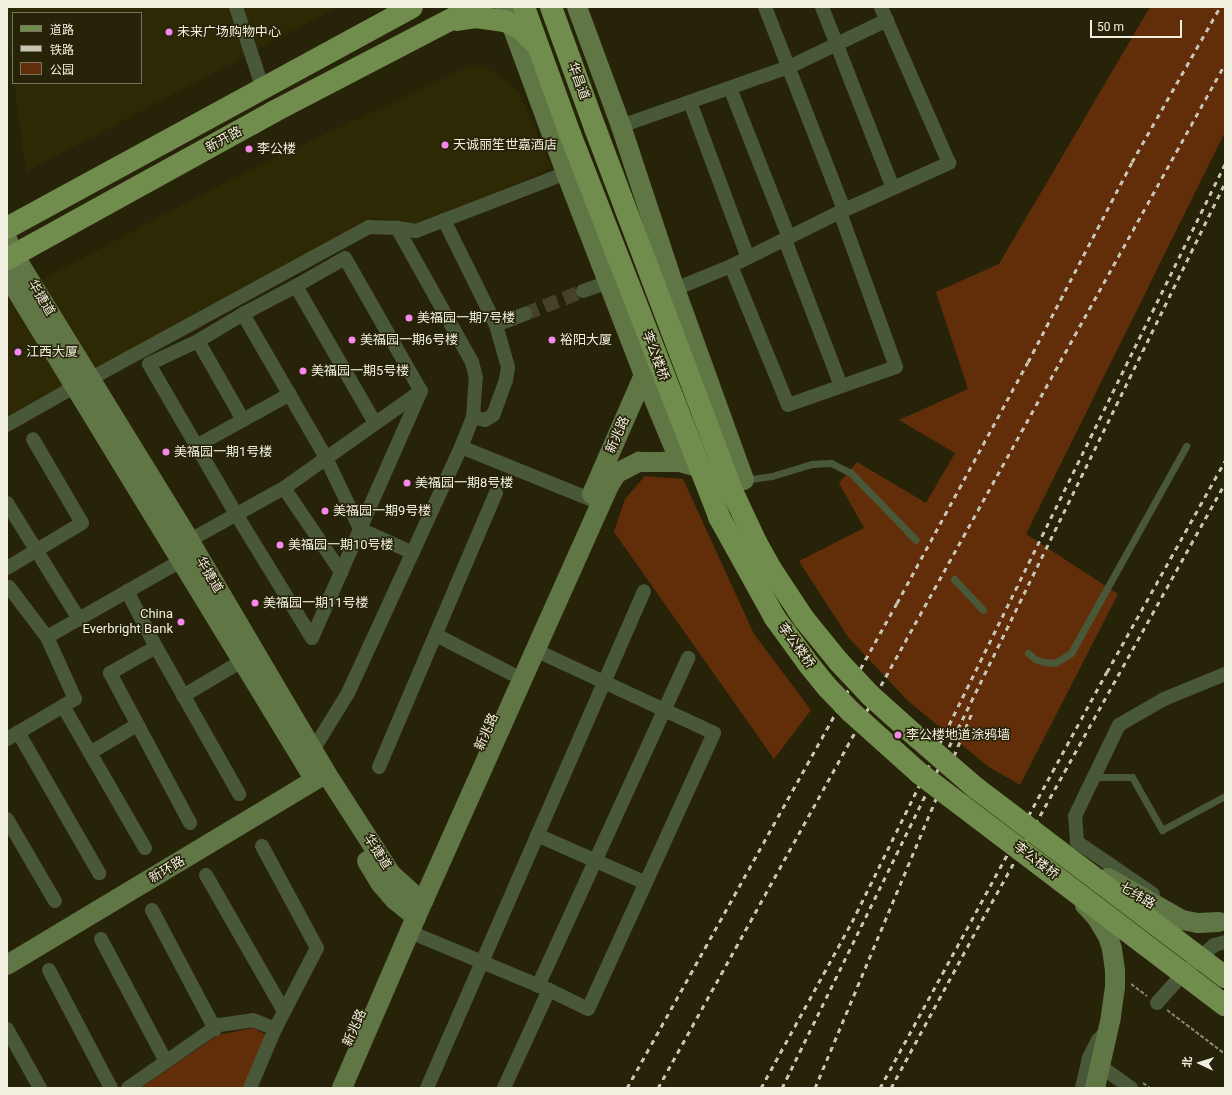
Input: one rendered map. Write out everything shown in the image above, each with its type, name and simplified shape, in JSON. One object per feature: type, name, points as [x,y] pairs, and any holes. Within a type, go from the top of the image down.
[{"type":"main road","name":"新开路","points":[[7,228],[412,7]]},
{"type":"main road","points":[[443,24],[467,7]]},
{"type":"main road","points":[[443,24],[475,7]]},
{"type":"main road","points":[[539,7],[550,17],[561,34]]},
{"type":"main road","points":[[537,44],[536,28],[539,7]]},
{"type":"main road","points":[[551,7],[561,34]]},
{"type":"main road","points":[[561,7],[561,34]]},
{"type":"main road","points":[[443,24],[476,17],[497,19],[513,12]]},
{"type":"main road","name":"华昌道","points":[[513,12],[537,44],[570,134]]},
{"type":"main road","name":"新开路","points":[[9,257],[273,112],[443,24]]},
{"type":"main road","name":"华昌道","points":[[561,34],[595,128]]},
{"type":"main road","name":"李公楼桥","points":[[595,128],[722,467],[756,542],[785,591],[822,641],[870,695],[976,788],[1056,847],[1225,977]]},
{"type":"main road","name":"李公楼桥","points":[[570,134],[708,491],[731,540],[775,618],[810,666],[850,711],[919,773],[1225,1006]]},
{"type":"street","points":[[236,7],[263,89]]},
{"type":"street","points":[[577,7],[621,126],[675,289],[744,480]]},
{"type":"street","points":[[731,266],[788,405],[896,367],[842,211],[789,67],[765,7]]},
{"type":"street","points":[[822,7],[894,188]]},
{"type":"street","points":[[675,289],[731,266],[842,211],[949,163],[881,7]]},
{"type":"street","points":[[513,12],[566,173],[644,375],[680,462]]},
{"type":"street","points":[[621,126],[789,67],[887,20]]},
{"type":"street","points":[[730,88],[841,386]]},
{"type":"street","points":[[690,102],[748,258]]},
{"type":"street","points":[[7,425],[369,227],[396,228],[416,232],[566,173]]},
{"type":"street","points":[[444,220],[496,325],[508,367],[506,380],[493,415],[484,420],[473,417]]},
{"type":"street","points":[[313,750],[348,693],[413,553],[473,417],[476,378],[472,362],[396,228]]},
{"type":"street","name":"华捷道","points":[[9,257],[181,550],[242,661],[321,777],[381,884],[395,900],[415,911]]},
{"type":"street","points":[[345,258],[421,391],[312,638],[236,514],[198,445],[149,364],[198,341],[345,258]]},
{"type":"street","points":[[583,292],[609,282]]},
{"type":"street","points":[[296,286],[375,423]]},
{"type":"street","points":[[244,314],[326,458],[360,529],[413,553]]},
{"type":"street","points":[[496,325],[525,314]]},
{"type":"street","points":[[198,341],[243,420]]},
{"type":"street","points":[[644,375],[700,357]]},
{"type":"street","name":"新兆路","points":[[342,1088],[512,674],[644,375]]},
{"type":"street","points":[[47,637],[127,591],[181,550],[236,514],[284,488],[421,391]]},
{"type":"street","points":[[198,445],[290,394]]},
{"type":"street","points":[[7,568],[82,523],[33,439]]},
{"type":"street","points":[[461,447],[590,499]]},
{"type":"street","name":"新兆路","points":[[328,1088],[415,911],[610,484],[617,473],[639,462],[680,462],[744,480]]},
{"type":"street","points":[[284,488],[341,572]]},
{"type":"street","points":[[379,768],[496,493]]},
{"type":"street","points":[[7,503],[79,619]]},
{"type":"street","name":"华捷道","points":[[181,550],[313,750],[321,777]]},
{"type":"street","points":[[7,588],[9,587],[47,637],[75,699],[13,735],[99,873]]},
{"type":"street","points":[[427,1088],[644,590]]},
{"type":"street","points":[[127,591],[156,647],[239,794]]},
{"type":"street","points":[[436,635],[512,674]]},
{"type":"street","points":[[156,647],[110,673],[190,823]]},
{"type":"street","points":[[415,911],[482,962],[544,988],[588,1009],[714,733],[535,650]]},
{"type":"street","points":[[504,1088],[595,860],[688,658]]},
{"type":"street","points":[[184,696],[242,661]]},
{"type":"street","points":[[1186,917],[1077,842],[1075,816],[1119,725],[1164,699],[1225,674]]},
{"type":"street","points":[[63,706],[145,848]]},
{"type":"street","points":[[90,753],[138,725]]},
{"type":"street","name":"新环路","points":[[7,965],[321,777]]},
{"type":"street","points":[[7,818],[55,901]]},
{"type":"street","points":[[537,835],[646,883]]},
{"type":"street","points":[[250,1088],[275,1029],[317,948],[262,846]]},
{"type":"street","name":"七纬路","points":[[1056,847],[1182,920],[1198,923],[1225,922]]},
{"type":"street","points":[[206,875],[284,1011]]},
{"type":"street","points":[[1056,876],[1097,918],[1108,936],[1114,956],[1116,979],[1114,996],[1095,1088]]},
{"type":"street","points":[[152,910],[215,1028]]},
{"type":"street","points":[[1150,911],[1186,917],[1225,914]]},
{"type":"street","points":[[101,938],[166,1062]]},
{"type":"street","points":[[1157,1003],[1189,967],[1214,945],[1225,942]]},
{"type":"street","points":[[49,970],[111,1088]]},
{"type":"street","points":[[128,1088],[219,1025],[253,1020],[275,1029]]},
{"type":"street","points":[[7,1029],[40,1088]]},
{"type":"street","points":[[1082,1088],[1089,1058],[1098,1040],[1107,1031]]},
{"type":"street","points":[[1089,1058],[1136,1084]]},
{"type":"lane","points":[[1028,653],[1035,659],[1055,663],[1071,654],[1186,446]]},
{"type":"lane","points":[[744,480],[772,476],[812,464],[831,463],[851,473],[916,540]]},
{"type":"lane","points":[[954,579],[983,610]]},
{"type":"lane","points":[[1094,777],[1132,777],[1162,830],[1225,796]]},
{"type":"path","points":[[1136,1084],[1150,1088]]},
{"type":"shaded area","points":[[7,7],[338,7],[26,172],[14,84],[142,84],[142,12],[12,12],[12,67],[7,30]]},
{"type":"shaded area","points":[[468,67],[484,67],[518,90],[552,168],[419,228],[373,218],[7,419],[7,298],[243,173]]},
{"type":"green space","points":[[1150,7],[1225,7],[1225,132],[1026,534],[1118,594],[1020,785],[989,767],[908,701],[848,637],[799,561],[864,528],[839,483],[857,462],[926,503],[955,453],[899,420],[968,389],[936,292],[999,264]]},
{"type":"green space","points":[[645,476],[683,479],[754,634],[811,710],[774,759],[614,532],[625,499]]},
{"type":"green space","points":[[253,1028],[274,1039],[252,1088],[141,1088],[218,1035]]},
{"type":"tunnel","points":[[525,314],[583,291]]},
{"type":"railway","points":[[627,1088],[897,603],[1028,362],[1132,162],[1220,7]]},
{"type":"railway","points":[[658,1088],[1225,64]]},
{"type":"railway","points":[[761,1088],[852,922],[1225,164]]},
{"type":"railway","points":[[782,1088],[1225,183]]},
{"type":"railway","points":[[880,1088],[1107,672],[1225,461]]},
{"type":"railway","points":[[891,1088],[972,938],[1225,483]]},
{"type":"railway","points":[[815,1088],[972,712]]},
{"type":"place","name":"未来广场购物中心","points":[[169,32]]},
{"type":"place","name":"天诚丽笙世嘉酒店","points":[[445,145]]},
{"type":"place","name":"李公楼","points":[[249,149]]},
{"type":"place","name":"美福园一期7号楼","points":[[409,318]]},
{"type":"place","name":"美福园一期6号楼","points":[[352,340]]},
{"type":"place","name":"裕阳大厦","points":[[552,340]]},
{"type":"place","name":"江西大厦","points":[[18,352]]},
{"type":"place","name":"美福园一期5号楼","points":[[303,371]]},
{"type":"place","name":"美福园一期1号楼","points":[[166,452]]},
{"type":"place","name":"美福园一期8号楼","points":[[407,483]]},
{"type":"place","name":"美福园一期9号楼","points":[[325,511]]},
{"type":"place","name":"美福园一期10号楼","points":[[280,545]]},
{"type":"place","name":"美福园一期11号楼","points":[[255,603]]},
{"type":"place","name":"China Everbright Bank","points":[[181,622]]},
{"type":"place","name":"李公楼地道涂鸦墙","points":[[898,735]]}]
